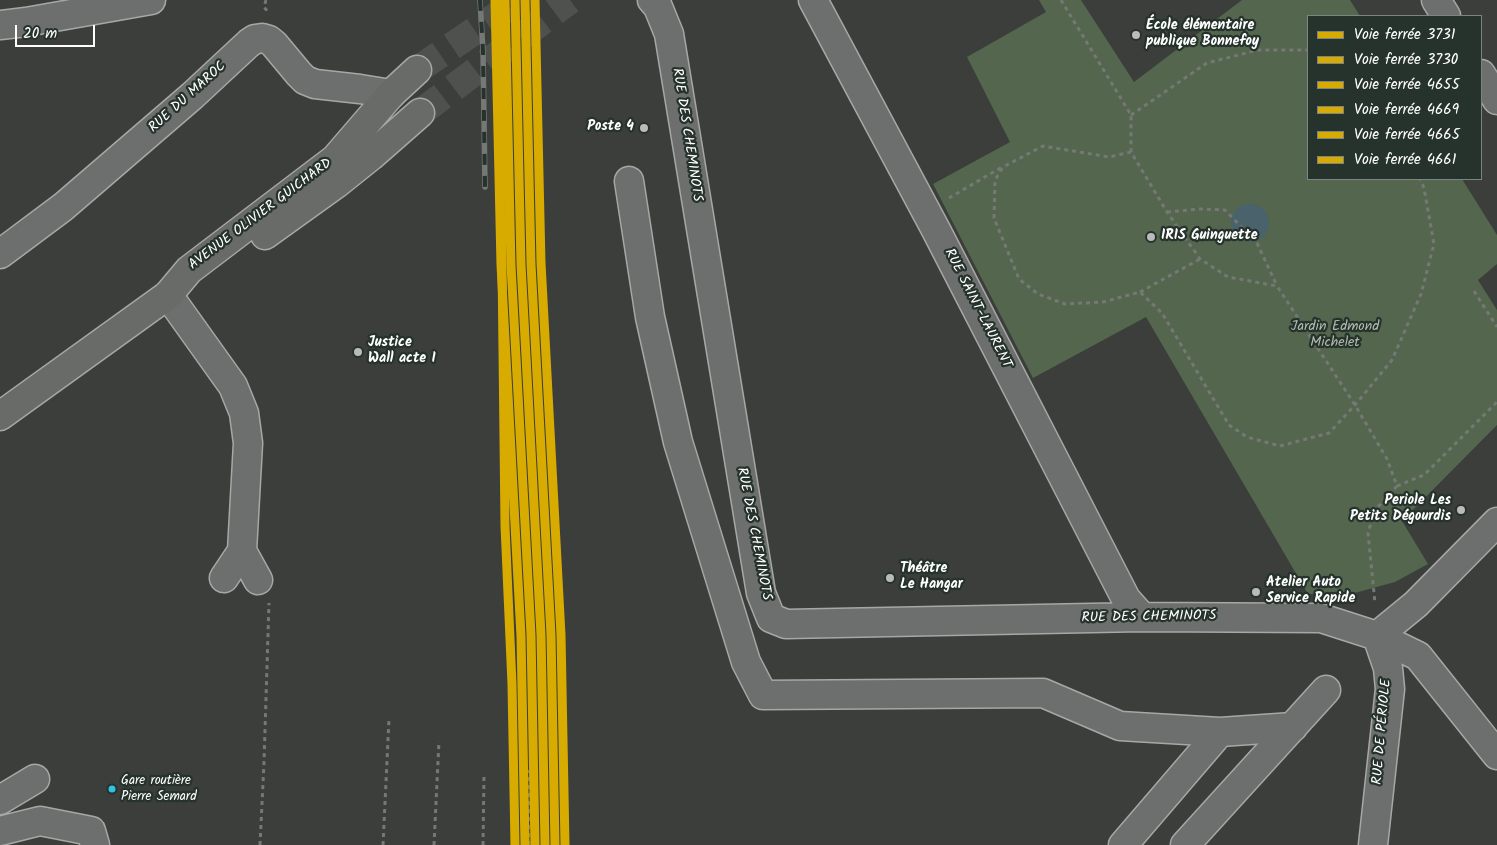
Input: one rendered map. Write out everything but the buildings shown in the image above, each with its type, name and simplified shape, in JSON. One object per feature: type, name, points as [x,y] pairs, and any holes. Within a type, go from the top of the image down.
[{"type":"main road","name":"AVENUE OLIVIER GUICHARD","points":[[0,416],[168,295],[189,270],[335,159],[391,94],[417,70]]},
{"type":"main road","name":"AVENUE OLIVIER GUICHARD","points":[[168,295],[202,281],[371,156],[420,113]]},
{"type":"street","points":[[0,25],[151,0]]},
{"type":"street","name":"RUE DES CHEMINOTS","points":[[652,0],[658,7],[669,34],[761,593],[771,618],[786,624],[1142,617],[1322,618],[1377,636],[1418,656],[1497,755]]},
{"type":"street","name":"RUE SAINT-LAURENT","points":[[813,0],[936,230],[1126,599],[1142,617]]},
{"type":"street","points":[[1436,0],[1445,15]]},
{"type":"street","name":"RUE DU MAROC","points":[[5,242],[63,207],[255,39],[269,40],[299,74],[315,84],[391,94]]},
{"type":"street","points":[[1482,76],[1497,100]]},
{"type":"street","points":[[628,181],[650,317],[678,442],[746,662],[764,695],[1043,693],[1120,726],[1220,732],[1293,726]]},
{"type":"street","points":[[168,295],[233,386],[244,413],[248,443],[242,551],[224,578]]},
{"type":"street","points":[[1377,636],[1416,604],[1497,522]]},
{"type":"street","points":[[242,551],[263,590]]},
{"type":"street","name":"RUE DE PÉRIOLE","points":[[1373,845],[1390,689],[1388,668],[1377,636]]},
{"type":"street","points":[[1185,845],[1326,690]]},
{"type":"street","points":[[1123,845],[1220,732]]},
{"type":"street","points":[[0,800],[35,779]]},
{"type":"street","points":[[0,831],[40,821],[90,832],[95,845]]},
{"type":"path","points":[[1061,0],[1131,115],[1131,152],[1168,212],[1200,258],[1228,277],[1277,286]]},
{"type":"path","points":[[1131,115],[1207,64],[1258,50],[1307,50]]},
{"type":"path","points":[[936,230],[947,222],[937,204],[1043,146],[1109,157],[1131,152]]},
{"type":"path","points":[[1003,167],[995,180],[994,218],[1019,279],[1038,294],[1065,304],[1103,302],[1140,292],[1200,258]]},
{"type":"path","points":[[1140,292],[1162,313],[1228,425],[1247,437],[1280,446],[1328,433],[1355,405],[1392,360],[1421,294],[1434,244],[1424,188],[1420,180]]},
{"type":"path","points":[[1168,212],[1200,209],[1225,210],[1257,243],[1277,286],[1355,405],[1387,459],[1397,486]]},
{"type":"path","points":[[1474,291],[1497,327]]},
{"type":"path","points":[[1377,636],[1368,533],[1375,510],[1397,486],[1424,475],[1497,402]]},
{"type":"path","points":[[260,845],[264,762],[263,590]]},
{"type":"path","points":[[383,845],[389,719]]},
{"type":"path","points":[[434,845],[439,741]]},
{"type":"path","points":[[529,770],[529,845]]},
{"type":"path","points":[[483,845],[484,774]]},
{"type":"green space","name":"Jardin Edmond Michelet","points":[[1039,0],[1081,0],[1134,82],[1242,0],[1350,0],[1359,15],[1307,15],[1307,180],[1463,180],[1497,235],[1497,264],[1478,280],[1497,310],[1497,425],[1402,521],[1428,564],[1395,582],[1351,594],[1308,594],[1146,317],[1033,378],[933,184],[1010,142],[967,57],[1046,12]]},
{"type":"water","points":[[1250,204],[1264,209],[1269,223],[1264,237],[1250,242],[1236,237],[1231,223],[1236,209]]},
{"type":"tunnel","points":[[417,70],[520,0]]},
{"type":"tunnel","points":[[420,113],[570,0]]},
{"type":"railway","points":[[480,0],[483,51],[485,187]]},
{"type":"rail line","name":"4665","points":[[495,0],[501,265],[521,636],[525,845]]},
{"type":"rail line","name":"3730","points":[[499,0],[505,526],[512,684],[515,845]]},
{"type":"rail line","name":"4655","points":[[505,0],[511,265],[531,635],[535,845]]},
{"type":"rail line","name":"3731","points":[[515,0],[521,264],[541,635],[545,845]]},
{"type":"rail line","name":"4669","points":[[525,0],[531,264],[551,635],[555,845]]},
{"type":"rail line","name":"4661","points":[[535,0],[541,263],[561,635],[565,845]]},
{"type":"place","name":"École élémentaire publique Bonnefoy","points":[[1136,35]]},
{"type":"place","name":"Poste 4","points":[[644,128]]},
{"type":"place","name":"IRIS Guinguette","points":[[1151,237]]},
{"type":"place","name":"Justice Wall acte I","points":[[358,352]]},
{"type":"place","name":"Periole Les Petits Dégourdis","points":[[1461,510]]},
{"type":"place","name":"Théâtre Le Hangar","points":[[890,578]]},
{"type":"place","name":"Atelier Auto Service Rapide","points":[[1256,592]]},
{"type":"place","name":"Gare routière Pierre Semard","points":[[112,789]]}]
